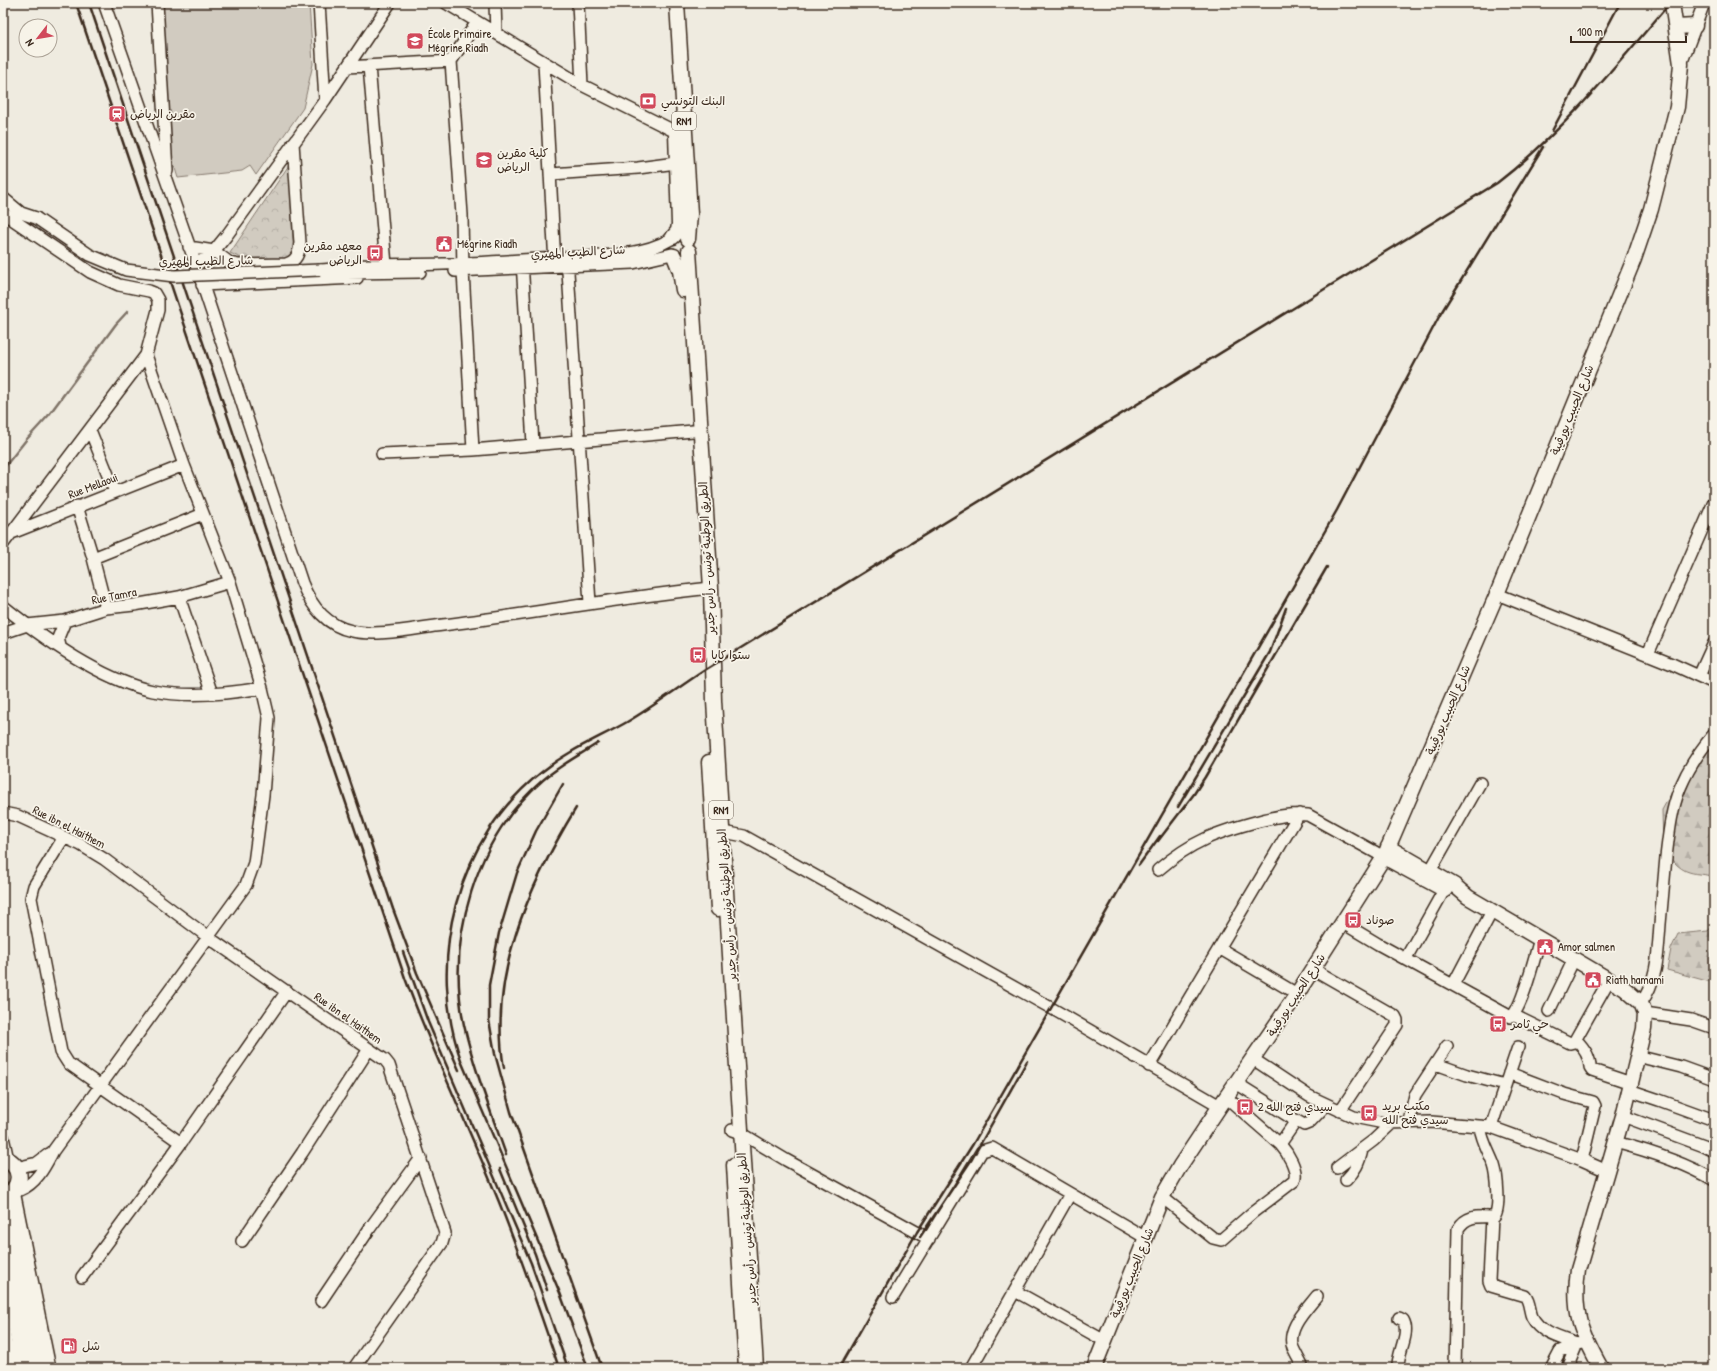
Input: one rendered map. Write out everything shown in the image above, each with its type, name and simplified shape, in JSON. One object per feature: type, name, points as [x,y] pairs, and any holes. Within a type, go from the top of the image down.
[{"type":"highway","points":[[9,1162],[19,1178],[11,1193],[8,1209],[10,1225],[38,1368]]},
{"type":"highway","points":[[3,1249],[24,1368]]},
{"type":"main road","name":"RN1","points":[[668,3],[676,132],[679,224],[678,230],[672,238],[669,248],[673,255]]},
{"type":"main road","name":"الطريق الوطنية تونس - رأس جدير","points":[[677,3],[690,214],[689,245],[706,588]]},
{"type":"main road","name":"شارع الحبيب بورقيبة","points":[[1094,1368],[1162,1197],[1180,1166],[1223,1101],[1253,1060],[1297,994],[1343,923],[1386,852],[1497,594],[1634,259],[1651,209],[1677,107],[1681,64],[1672,3]]},
{"type":"main road","points":[[1676,27],[1695,26]]},
{"type":"main road","points":[[672,238],[682,236],[689,245],[681,257],[673,255]]},
{"type":"main road","name":"الطريق الوطنية تونس - رأس جدير","points":[[673,255],[680,271],[685,299],[693,431],[712,660],[718,834],[736,1131],[746,1368]]},
{"type":"main road","points":[[1386,852],[1430,871],[1454,885],[1468,897],[1625,989],[1643,1008],[1644,1029],[1623,1116],[1578,1270],[1575,1289],[1582,1343],[1601,1368]]},
{"type":"main road","points":[[1386,852],[1444,890],[1468,897]]},
{"type":"main road","name":"الطريق الوطنية تونس - رأس جدير","points":[[736,1131],[756,1368]]},
{"type":"street","points":[[104,3],[196,265],[302,583],[314,606],[326,618],[333,624],[345,629],[361,633],[372,633],[464,622],[706,588]]},
{"type":"street","points":[[157,3],[168,185]]},
{"type":"street","points":[[319,3],[325,100]]},
{"type":"street","points":[[196,265],[214,251],[231,230],[325,100],[390,3]]},
{"type":"street","points":[[446,3],[582,85],[676,132]]},
{"type":"street","points":[[495,3],[496,33]]},
{"type":"street","points":[[578,3],[582,85]]},
{"type":"street","points":[[1681,64],[1704,3]]},
{"type":"street","points":[[473,450],[463,267],[462,215],[451,62],[477,22]]},
{"type":"street","points":[[347,67],[451,62]]},
{"type":"street","points":[[544,63],[555,262]]},
{"type":"street","points":[[202,285],[342,280],[381,276],[387,269],[369,66]]},
{"type":"street","points":[[189,247],[214,251],[230,262],[239,266],[286,264],[296,258],[299,252],[300,243],[293,143]]},
{"type":"street","points":[[551,174],[638,168],[676,163]]},
{"type":"street","points":[[3,198],[21,213]]},
{"type":"street","points":[[3,208],[14,214],[21,213]]},
{"type":"street","points":[[3,213],[90,272],[120,285],[154,294],[159,305],[146,355],[3,544]]},
{"type":"street","name":"شارع الطيب المهيري","points":[[21,213],[36,218],[90,255],[126,270],[174,276],[340,270],[352,266],[387,269],[555,262],[633,263],[673,255]]},
{"type":"street","name":"شارع الطيب المهيري","points":[[568,262],[631,252],[657,246],[672,238]]},
{"type":"street","points":[[568,262],[590,604]]},
{"type":"street","points":[[522,264],[533,444]]},
{"type":"street","points":[[50,1368],[11,1193],[27,1187],[36,1179],[53,1151],[100,1085],[157,1009],[246,885],[254,863],[269,729],[269,718],[262,688],[230,582],[184,465],[146,355]]},
{"type":"street","points":[[90,430],[116,492]]},
{"type":"street","points":[[382,454],[473,450],[693,431]]},
{"type":"street","name":"Rue Mellaoui","points":[[11,533],[184,465]]},
{"type":"street","points":[[1648,654],[1709,526],[1714,502]]},
{"type":"street","points":[[32,506],[39,521]]},
{"type":"street","points":[[77,506],[94,558],[106,608]]},
{"type":"street","points":[[94,558],[203,514]]},
{"type":"street","name":"Rue Tamra","points":[[3,633],[27,625],[65,621],[106,608],[134,605],[179,597],[230,582]]},
{"type":"street","points":[[1497,594],[1648,654],[1714,683]]},
{"type":"street","points":[[179,597],[212,694]]},
{"type":"street","points":[[3,606],[27,625],[86,664],[136,686],[154,691],[172,693],[212,694],[233,693],[262,688]]},
{"type":"street","points":[[60,646],[58,638],[65,621]]},
{"type":"street","points":[[1699,676],[1714,643]]},
{"type":"street","points":[[1714,734],[1690,767],[1674,803],[1664,874],[1657,957],[1652,981],[1643,1008],[1691,1020],[1714,1028]]},
{"type":"street","points":[[1430,871],[1480,783]]},
{"type":"street","name":"Rue ibn el Haithem","points":[[3,813],[18,816],[64,837],[104,859],[208,937],[385,1060],[393,1072],[444,1228],[444,1238],[442,1243],[354,1368]]},
{"type":"street","points":[[1149,1066],[1299,814]]},
{"type":"street","points":[[1158,870],[1177,853],[1202,839],[1230,829],[1270,818],[1299,814],[1308,815],[1386,852]]},
{"type":"street","points":[[718,834],[735,834],[744,836],[1051,1008],[1149,1066],[1223,1101],[1280,1144],[1286,1151],[1291,1161],[1295,1177],[1294,1181],[1252,1213],[1221,1240],[1213,1238],[1162,1197]]},
{"type":"street","points":[[64,837],[34,886],[31,898],[61,1052],[68,1063],[181,1143]]},
{"type":"street","points":[[1406,958],[1444,890]]},
{"type":"street","points":[[1453,985],[1492,911]]},
{"type":"street","points":[[1343,923],[1508,1016],[1513,1015],[1570,1043],[1576,1040],[1609,980]]},
{"type":"street","points":[[1513,1015],[1522,996],[1540,939]]},
{"type":"street","points":[[1220,948],[1297,994]]},
{"type":"street","points":[[1549,1011],[1574,959]]},
{"type":"street","points":[[1313,969],[1395,1016],[1397,1020],[1397,1025],[1340,1111]]},
{"type":"street","points":[[82,1277],[181,1143],[287,992]]},
{"type":"street","points":[[1576,1040],[1587,1053],[1592,1070],[1714,1120]]},
{"type":"street","points":[[1409,1121],[1416,1095],[1447,1046]]},
{"type":"street","points":[[1455,1368],[1458,1229],[1468,1218],[1492,1217],[1496,1216],[1498,1211],[1497,1181],[1494,1166],[1484,1144],[1485,1127],[1505,1085],[1518,1047]]},
{"type":"street","points":[[242,1241],[302,1153],[369,1049]]},
{"type":"street","points":[[1637,1056],[1681,1067],[1714,1079]]},
{"type":"street","points":[[1253,1060],[1326,1104],[1354,1117],[1378,1122],[1431,1122],[1485,1127],[1582,1160],[1607,1171]]},
{"type":"street","points":[[1436,1064],[1468,1075],[1505,1085]]},
{"type":"street","points":[[1509,1073],[1564,1094],[1593,1102],[1595,1106],[1582,1160]]},
{"type":"street","points":[[1236,1083],[1296,1121],[1307,1125],[1326,1104]]},
{"type":"street","points":[[1623,1116],[1714,1151]]},
{"type":"street","points":[[1280,1144],[1296,1121]]},
{"type":"street","points":[[1337,1168],[1362,1150],[1392,1123]]},
{"type":"street","points":[[736,1131],[929,1239]]},
{"type":"street","points":[[3,1137],[9,1162],[30,1166],[42,1161],[53,1151]]},
{"type":"street","points":[[1615,1142],[1646,1150],[1714,1180]]},
{"type":"street","points":[[893,1297],[982,1151],[987,1149],[992,1148],[1146,1238]]},
{"type":"street","points":[[1346,1180],[1357,1166],[1362,1150]]},
{"type":"street","points":[[321,1301],[370,1228],[421,1158]]},
{"type":"street","points":[[971,1368],[1070,1194]]},
{"type":"street","points":[[1492,1217],[1489,1281],[1491,1286],[1525,1296],[1528,1299],[1533,1318],[1547,1333],[1582,1343]]},
{"type":"street","points":[[1015,1291],[1105,1341]]},
{"type":"street","points":[[1302,1368],[1293,1348],[1291,1334],[1298,1321],[1317,1296]]},
{"type":"street","points":[[1398,1368],[1397,1360],[1406,1329],[1403,1320],[1399,1318]]},
{"type":"street","points":[[3,1322],[6,1342],[13,1368]]},
{"type":"street","points":[[1551,1368],[1560,1351],[1582,1343]]},
{"type":"street","points":[[1567,1368],[1582,1343]]},
{"type":"green space","points":[[163,3],[309,3],[313,64],[303,108],[256,175],[250,166],[242,171],[178,178],[172,159]]},
{"type":"green space","points":[[289,165],[294,258],[250,262],[230,253]]},
{"type":"green space","points":[[1714,737],[1714,878],[1708,875],[1685,871],[1678,866],[1663,850],[1662,810],[1690,760]]},
{"type":"green space","points":[[1714,924],[1714,983],[1667,970],[1671,949],[1678,934],[1708,931]]},
{"type":"waterway","points":[[3,469],[26,440],[48,416],[116,324],[128,311]]},
{"type":"railway","points":[[76,3],[405,978],[427,1035],[499,1202],[559,1368]]},
{"type":"railway","points":[[89,3],[393,909],[417,973],[459,1070]]},
{"type":"railway","points":[[1552,131],[1620,3]]},
{"type":"railway","points":[[588,1368],[560,1293],[462,1063],[451,1024],[447,984],[448,943],[456,904],[469,866],[488,831],[513,799],[543,771],[563,757],[637,716],[705,670],[1497,183],[1567,120],[1588,98],[1670,3]]},
{"type":"railway","points":[[839,1368],[917,1232],[973,1144],[1337,510],[1441,313],[1543,147]]},
{"type":"railway","points":[[1158,841],[1205,777],[1327,567]]},
{"type":"railway","points":[[1178,807],[1270,652],[1286,608]]},
{"type":"railway","points":[[506,1155],[478,1074],[464,1025],[459,992],[459,959],[463,925],[471,892],[483,860],[499,831],[519,804],[543,780],[563,765],[598,743]]},
{"type":"railway","points":[[563,784],[536,831],[517,873],[499,933],[489,985],[489,1020],[495,1054],[511,1112],[602,1368]]},
{"type":"railway","points":[[504,1068],[501,1034],[502,999],[507,966],[516,932],[528,900],[543,868],[576,808]]},
{"type":"railway","points":[[1139,865],[1160,836]]},
{"type":"railway","points":[[403,952],[428,1022],[531,1263],[568,1368]]},
{"type":"railway","points":[[920,1237],[972,1159],[1027,1061]]},
{"type":"railway","points":[[500,1169],[535,1254],[547,1290]]},
{"type":"place","name":"École Primaire Mégrine Riadh","points":[[415,41]]},
{"type":"place","name":"البنك التونسي","points":[[648,101]]},
{"type":"place","name":"مقرين الرياض","points":[[117,114]]},
{"type":"place","name":"كلية مقرين الرياض","points":[[484,160]]},
{"type":"place","name":"Mégrine Riadh","points":[[444,244]]},
{"type":"place","name":"معهد مقرين الرياض","points":[[375,253]]},
{"type":"place","name":"ستوا كابا","points":[[698,655]]},
{"type":"place","name":"صوناد","points":[[1353,920]]},
{"type":"place","name":"Amor salmen","points":[[1545,947]]},
{"type":"place","name":"Riath hamami","points":[[1593,980]]},
{"type":"place","name":"حي ثامر","points":[[1498,1024]]},
{"type":"place","name":"2 سيدي فتح الله","points":[[1245,1107]]},
{"type":"place","name":"مكتب بريد سيدي فتح الله","points":[[1369,1113]]},
{"type":"place","name":"شل","points":[[69,1346]]}]
